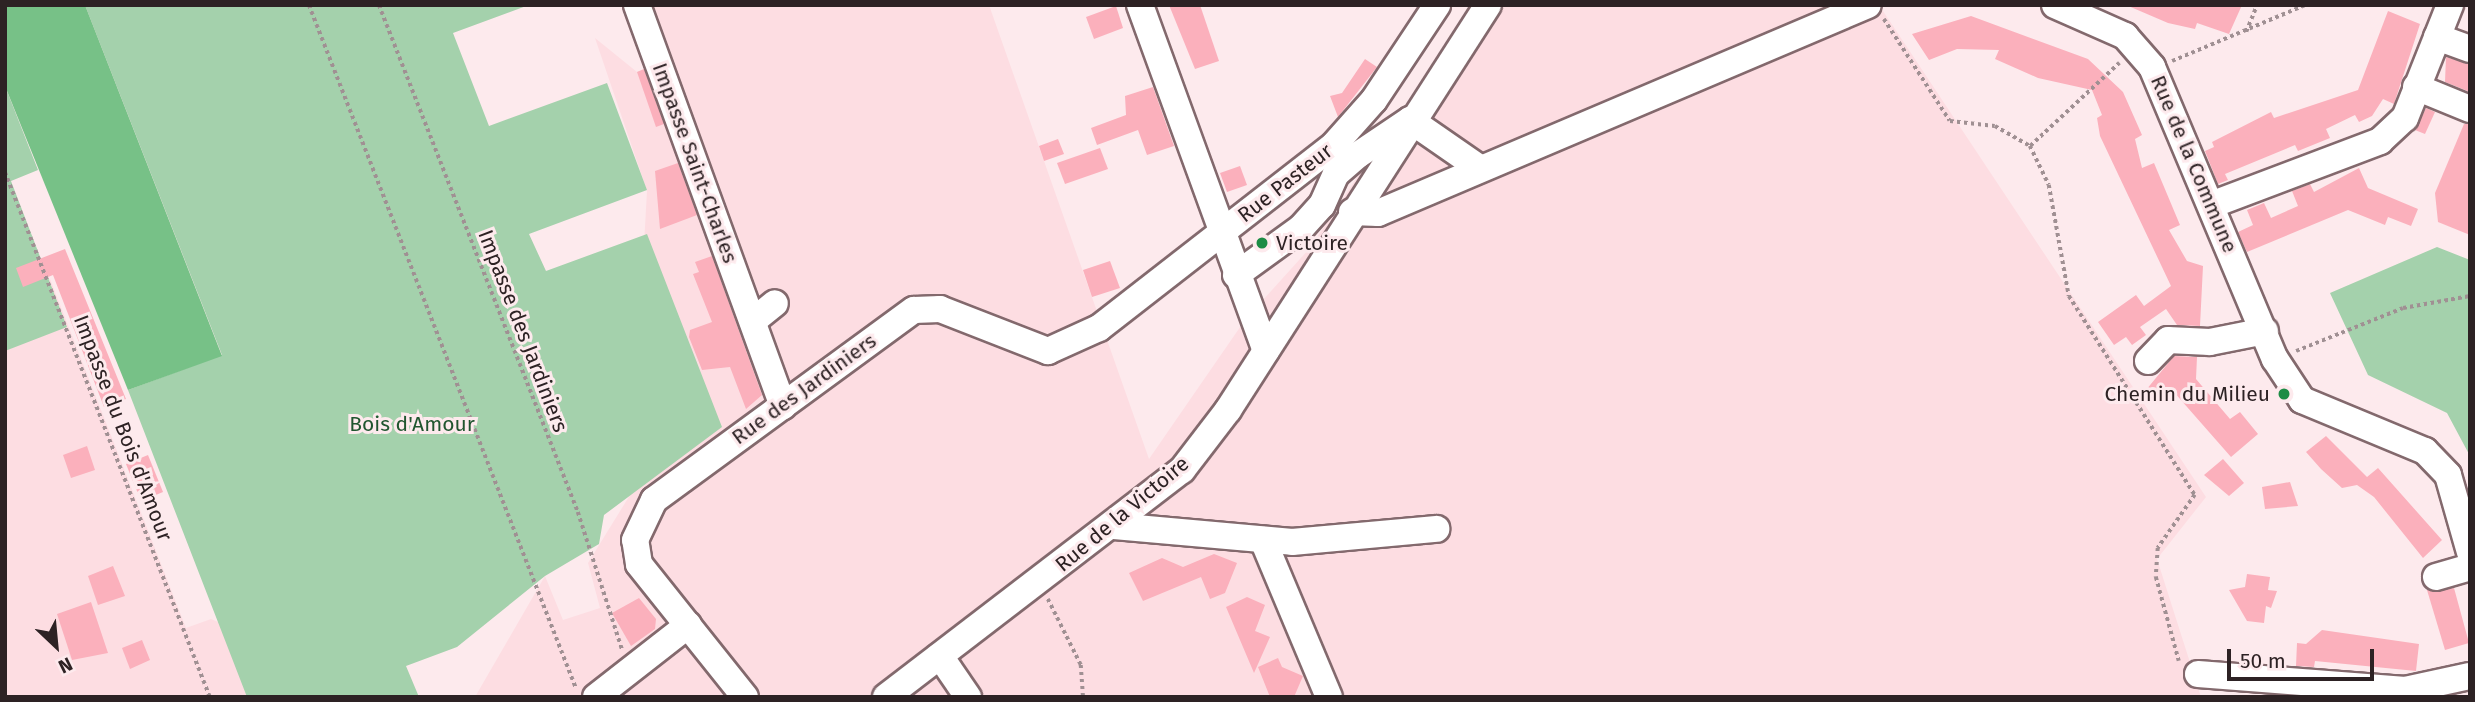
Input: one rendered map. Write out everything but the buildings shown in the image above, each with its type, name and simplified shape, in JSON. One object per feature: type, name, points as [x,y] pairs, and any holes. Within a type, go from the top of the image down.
[{"type":"street","name":"Impasse Saint-Charles","points":[[637,5],[783,406]]},
{"type":"street","points":[[1140,5],[1220,233],[1266,351]]},
{"type":"street","name":"Rue Pasteur","points":[[1099,328],[1334,145],[1401,59],[1437,5]]},
{"type":"street","name":"Rue de la Victoire","points":[[886,697],[1114,526],[1182,470],[1266,351],[1410,120],[1488,5]]},
{"type":"street","points":[[2055,5],[2125,36],[2144,57]]},
{"type":"street","points":[[2211,205],[2380,141],[2405,118],[2450,5]]},
{"type":"street","points":[[1352,212],[1378,213],[1478,167],[1875,10]]},
{"type":"street","points":[[2437,37],[2470,49]]},
{"type":"street","name":"Rue de la Commune","points":[[2144,57],[2211,205],[2275,359],[2302,400],[2425,451],[2448,475],[2470,552]]},
{"type":"street","points":[[2416,87],[2470,109]]},
{"type":"street","points":[[1236,275],[1301,228],[1350,161],[1410,120],[1478,167]]},
{"type":"street","points":[[753,321],[775,303]]},
{"type":"street","points":[[1251,313],[1297,303]]},
{"type":"street","name":"Rue des Jardiniers","points":[[745,697],[639,564],[635,540],[642,519],[665,491],[914,310],[940,309],[1048,351],[1099,328]]},
{"type":"street","points":[[2148,361],[2168,340],[2210,342],[2265,331]]},
{"type":"street","points":[[1114,526],[1263,540],[1436,529]]},
{"type":"street","points":[[1263,540],[1329,697]]},
{"type":"street","points":[[2436,577],[2470,567]]},
{"type":"street","points":[[596,697],[688,625]]},
{"type":"street","points":[[940,656],[968,697]]},
{"type":"street","points":[[2190,674],[2405,690],[2470,676]]},
{"type":"path","points":[[309,5],[580,697]]},
{"type":"path","name":"Impasse des Jardiniers","points":[[379,5],[578,512],[630,670]]},
{"type":"path","points":[[2245,33],[2257,5]]},
{"type":"path","points":[[2030,146],[2144,57],[2245,33],[2305,5]]},
{"type":"path","points":[[1875,10],[1950,121],[1995,126],[2030,146],[2049,185],[2069,296],[2195,495],[2158,548],[2156,577],[2190,674]]},
{"type":"path","name":"Impasse du Bois d'Amour","points":[[5,172],[210,697]]},
{"type":"path","points":[[2275,359],[2403,308],[2470,296]]},
{"type":"path","points":[[1039,582],[1081,665],[1083,697]]},
{"type":"shaded area","points":[[646,5],[989,5],[1149,459],[1245,320],[1309,249],[1473,5],[1879,5],[2206,497],[2157,559],[2201,697],[475,697],[545,576],[563,620],[600,608],[588,563],[630,495],[647,191],[595,38],[637,72],[665,61]]},
{"type":"shaded area","points":[[50,279],[186,628],[211,619],[392,697],[5,697],[5,296]]},
{"type":"green space","points":[[5,5],[85,5],[222,356],[128,390],[5,86]]},
{"type":"green space","name":"Bois d'Amour","points":[[85,5],[529,5],[453,33],[489,126],[607,83],[647,190],[529,234],[546,271],[647,234],[722,427],[604,515],[599,544],[545,576],[457,647],[406,666],[419,697],[247,697],[128,390],[222,355]]},
{"type":"green space","points":[[5,86],[38,170],[11,181],[67,327],[5,351]]},
{"type":"green space","points":[[2437,247],[2470,260],[2470,456],[2447,413],[2368,375],[2330,293]]},
{"type":"place","name":"Victoire","points":[[1262,243]]},
{"type":"place","name":"Chemin du Milieu","points":[[2284,394]]}]
